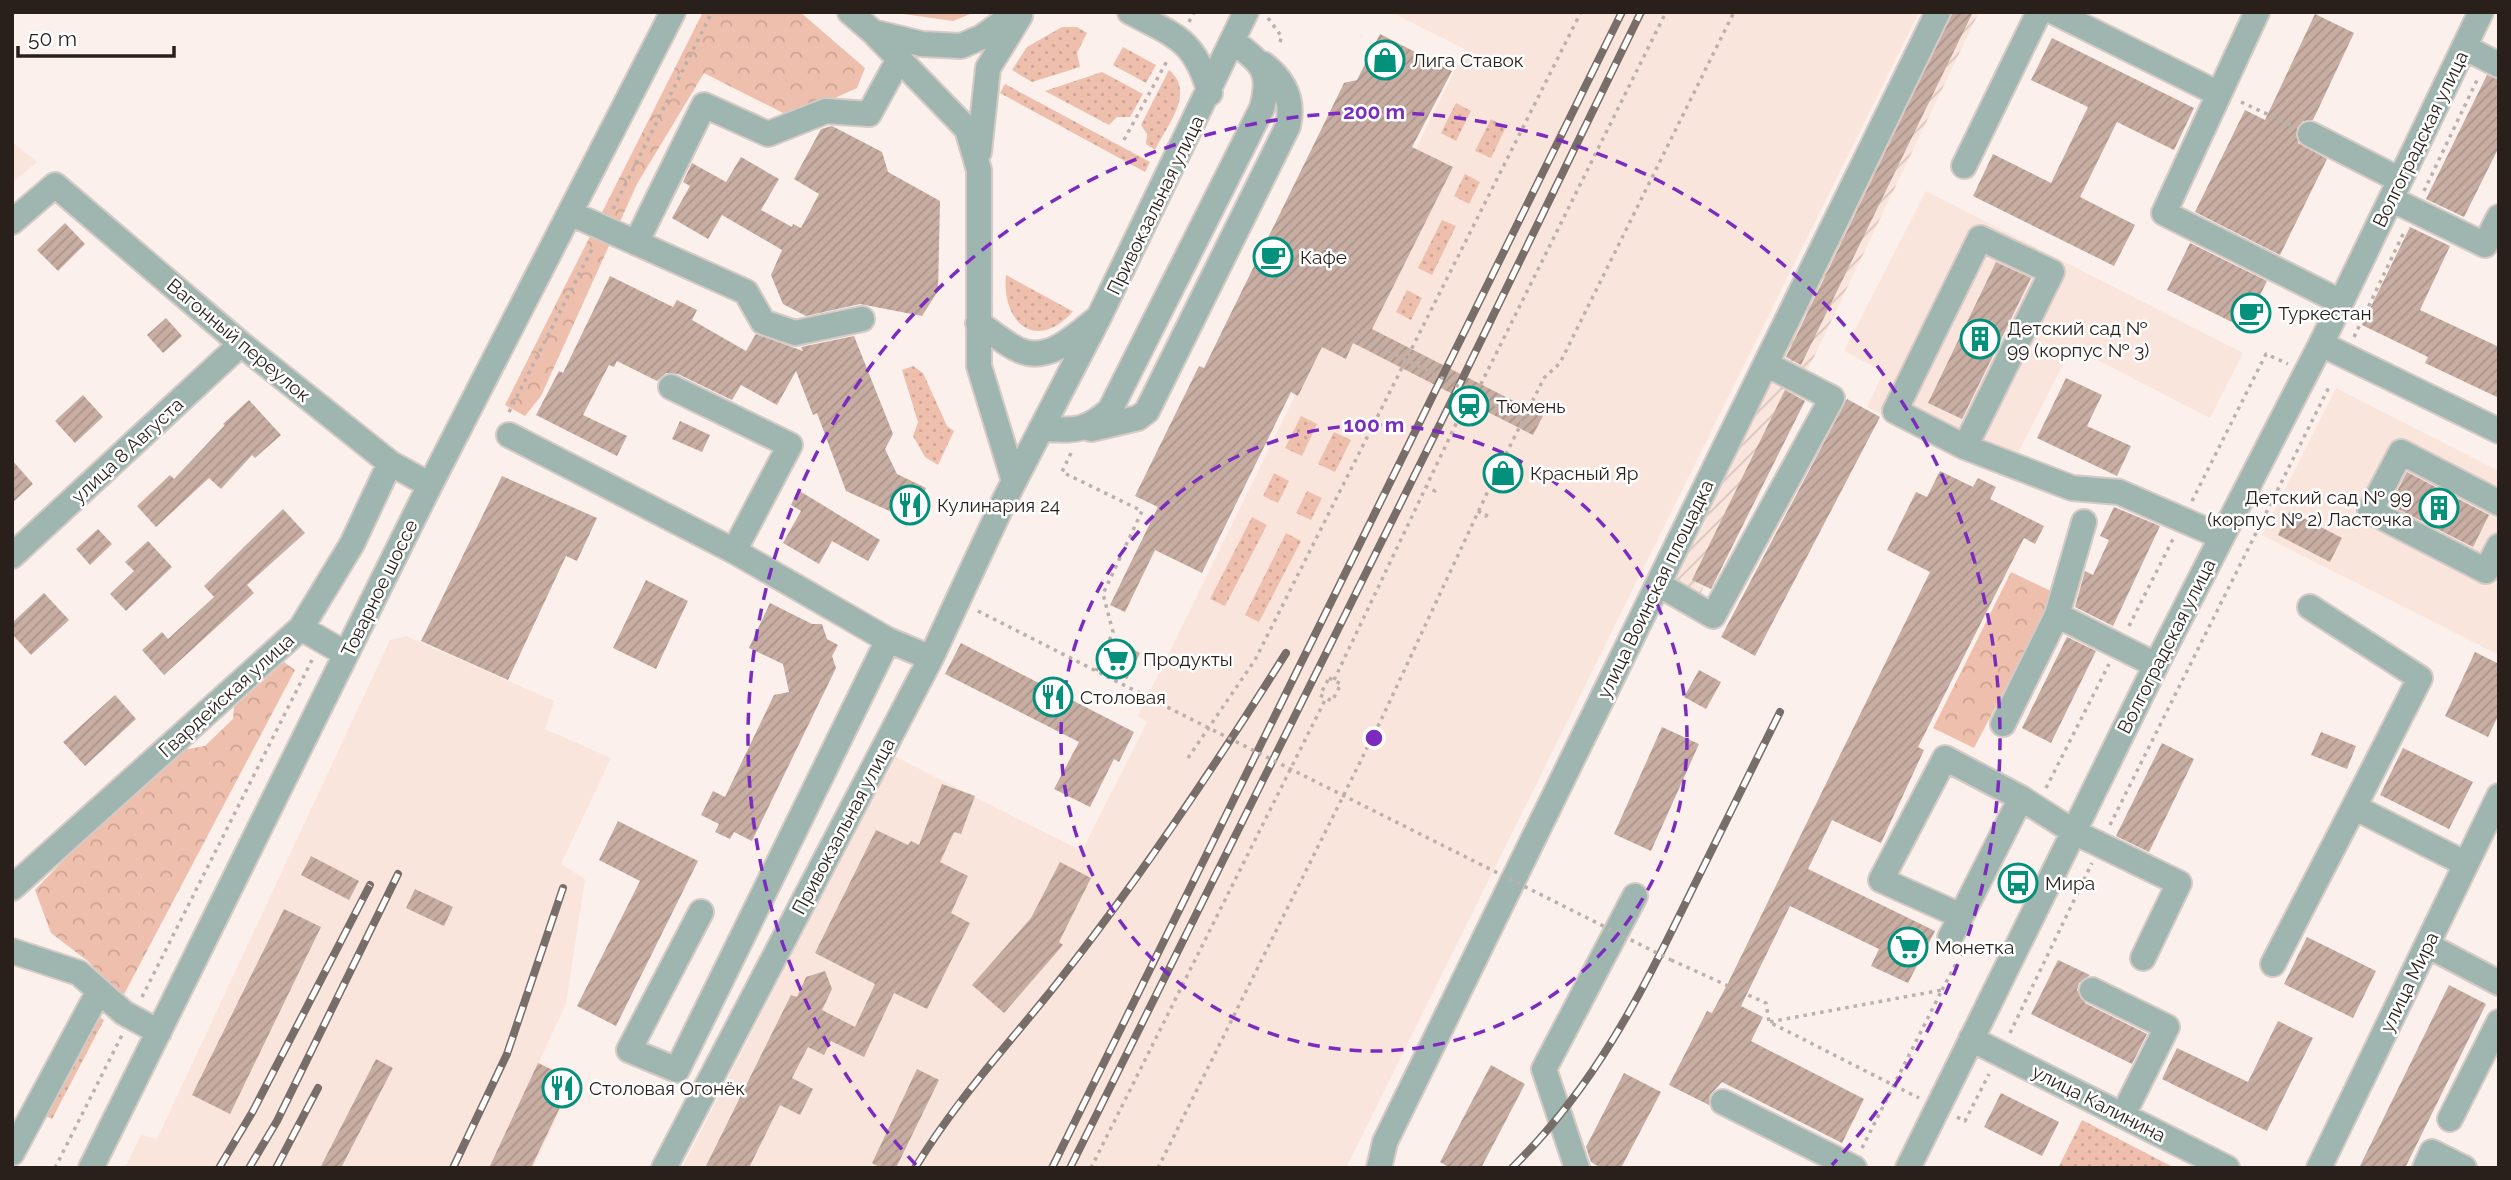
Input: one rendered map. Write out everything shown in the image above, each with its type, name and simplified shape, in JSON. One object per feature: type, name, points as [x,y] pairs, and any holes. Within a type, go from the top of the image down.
[{"type":"street","name":"Товарное шоссе","points":[[91,1168],[430,485],[673,12]]},
{"type":"street","points":[[850,12],[873,32],[898,61],[946,104],[967,129],[979,170]]},
{"type":"street","points":[[873,32],[922,44],[961,46],[982,37],[1017,12]]},
{"type":"street","points":[[1014,481],[979,366],[979,170],[988,68],[1023,12]]},
{"type":"street","points":[[1130,12],[1180,39],[1201,61],[1210,93]]},
{"type":"street","name":"улица Воинская площадка","points":[[1379,1168],[1385,1142],[1938,12]]},
{"type":"street","points":[[1964,166],[2039,12]]},
{"type":"street","points":[[2054,12],[2219,94]]},
{"type":"street","points":[[2257,12],[2164,213],[2341,302]]},
{"type":"street","name":"Волгоградская улица","points":[[1908,1168],[2156,665],[2321,344],[2481,12]]},
{"type":"street","points":[[1083,430],[1092,426],[1110,410],[1262,108],[1268,84],[1261,62],[1238,22]]},
{"type":"street","name":"Привокзальная улица","points":[[664,1168],[960,601],[1014,481],[1210,93],[1238,22]]},
{"type":"street","points":[[2464,47],[2499,65]]},
{"type":"street","points":[[636,243],[704,105],[768,134],[827,111],[869,114],[898,61]]},
{"type":"street","points":[[1041,429],[1106,428],[1138,418],[1147,411],[1288,126],[1291,113],[1288,93],[1276,74],[1261,62]]},
{"type":"street","points":[[2310,134],[2485,245],[2499,217]]},
{"type":"street","name":"Вагонный переулок","points":[[12,222],[55,185],[241,344],[390,463],[430,485]]},
{"type":"street","points":[[570,213],[746,292],[762,322],[795,333],[862,319]]},
{"type":"street","points":[[1965,447],[2052,272],[1980,238],[1895,411],[1965,447],[2072,488],[2119,492],[2222,537]]},
{"type":"street","name":"Привокзальная улица","points":[[978,323],[1019,351],[1039,354],[1057,349],[1099,317]]},
{"type":"street","name":"улица 8 Августа","points":[[12,556],[241,344]]},
{"type":"street","points":[[2321,344],[2499,431]]},
{"type":"street","points":[[1658,584],[1713,616],[1832,398],[1766,364]]},
{"type":"street","points":[[671,387],[790,444],[734,551]]},
{"type":"street","points":[[509,435],[734,551],[888,640],[931,658]]},
{"type":"street","points":[[2499,503],[2401,452],[2370,511],[2486,571],[2499,546]]},
{"type":"street","name":"Гвардейская улица","points":[[12,888],[302,628],[352,544],[390,463]]},
{"type":"street","points":[[2003,724],[2057,615],[2084,522]]},
{"type":"street","points":[[2273,964],[2420,678],[2310,607]]},
{"type":"street","points":[[2057,615],[2156,665]]},
{"type":"street","points":[[302,628],[346,654]]},
{"type":"street","points":[[701,912],[629,1050],[677,1069],[888,640]]},
{"type":"street","points":[[1961,916],[1881,880],[1945,758],[2021,798],[2074,832],[2179,883],[2143,958]]},
{"type":"street","name":"улица Мира","points":[[2319,1168],[2499,796]]},
{"type":"street","points":[[1950,939],[2021,798]]},
{"type":"street","points":[[2354,807],[2466,864]]},
{"type":"street","points":[[1577,1168],[1545,1069],[1635,896]]},
{"type":"street","points":[[2427,945],[2499,983]]},
{"type":"street","points":[[12,951],[79,973],[124,1013],[159,1032]]},
{"type":"street","points":[[2092,990],[2167,1027],[2123,1115]]},
{"type":"street","points":[[12,1153],[99,991]]},
{"type":"street","points":[[2450,1119],[2499,1022]]},
{"type":"street","name":"улица Калинина","points":[[1971,1039],[2227,1168]]},
{"type":"street","points":[[1723,1102],[1853,1167]]},
{"type":"street","points":[[2425,1168],[2432,1152],[2465,1168]]},
{"type":"path","points":[[1124,141],[1194,12]]},
{"type":"path","points":[[1188,758],[1255,660],[1581,12]]},
{"type":"path","points":[[1334,681],[1466,403],[1474,398],[1666,12]]},
{"type":"path","points":[[1158,1168],[1382,718],[1494,478],[1544,378],[1560,363],[1734,12]]},
{"type":"path","points":[[2219,94],[2250,105],[2310,134]]},
{"type":"path","points":[[1357,335],[1533,424]]},
{"type":"path","points":[[1494,478],[1505,484],[1513,467],[1502,462]]},
{"type":"path","points":[[1425,486],[1435,491],[1436,488]]},
{"type":"path","points":[[1478,511],[1486,516],[1488,512]]},
{"type":"path","points":[[960,601],[1175,712],[1671,960],[1766,1003],[1769,1022]]},
{"type":"path","points":[[1329,678],[1341,684],[1332,701],[1326,698],[1320,695],[1329,678]]},
{"type":"path","points":[[1091,1168],[1326,698]]},
{"type":"path","points":[[1853,1167],[1895,1086]]},
{"type":"shaded area","points":[[1391,12],[1919,12],[1346,1168],[682,1168],[894,756],[1082,851],[1147,722],[1138,716],[1465,49]]},
{"type":"shaded area","points":[[1930,12],[1979,12],[1698,599],[1654,578]]},
{"type":"shaded area","points":[[12,142],[37,162],[12,183]]},
{"type":"shaded area","points":[[1926,191],[2243,353],[2210,418],[2072,347],[2016,457],[1978,438],[1967,458],[1867,407],[1884,372],[1844,351]]},
{"type":"shaded area","points":[[2336,388],[2499,471],[2499,655],[2262,535]]},
{"type":"shaded area","points":[[406,636],[554,701],[545,729],[611,758],[561,864],[585,879],[566,1004],[539,1062],[575,1079],[533,1168],[125,1168],[141,1135],[157,1139],[390,640]]},
{"type":"green space","points":[[703,12],[800,12],[865,68],[857,88],[824,103],[783,113],[704,73],[637,184],[541,396],[525,416],[505,405]]},
{"type":"green space","points":[[889,12],[975,12],[953,21]]},
{"type":"green space","points":[[1062,27],[1077,27],[1087,33],[1077,53],[1080,67],[1032,82],[1012,70],[1027,47]]},
{"type":"green space","points":[[1123,47],[1156,65],[1146,83],[1113,65]]},
{"type":"green space","points":[[1169,70],[1177,79],[1180,99],[1155,150],[1146,144],[1147,134],[1141,125]]},
{"type":"green space","points":[[1102,72],[1143,94],[1130,117],[1117,117],[1109,125],[1045,91]]},
{"type":"green space","points":[[1005,84],[1150,162],[1145,172],[1000,93]]},
{"type":"green space","points":[[1456,103],[1471,111],[1456,141],[1441,133]]},
{"type":"green space","points":[[1491,119],[1506,127],[1491,158],[1475,151]]},
{"type":"green space","points":[[1465,174],[1480,182],[1469,204],[1454,196]]},
{"type":"green space","points":[[1442,220],[1456,226],[1432,275],[1418,268]]},
{"type":"green space","points":[[1006,275],[1073,311],[1047,330],[1035,331],[1024,327],[1009,307]]},
{"type":"green space","points":[[1407,290],[1422,298],[1411,320],[1396,312]]},
{"type":"green space","points":[[913,366],[923,373],[947,426],[954,431],[938,465],[925,457],[913,436],[918,422],[902,370]]},
{"type":"green space","points":[[1301,416],[1317,424],[1302,456],[1285,448]]},
{"type":"green space","points":[[1334,432],[1351,440],[1335,472],[1318,464]]},
{"type":"green space","points":[[1274,473],[1289,481],[1278,503],[1263,496]]},
{"type":"green space","points":[[1307,491],[1322,498],[1311,520],[1296,513]]},
{"type":"green space","points":[[1252,517],[1267,525],[1225,606],[1210,599]]},
{"type":"green space","points":[[1286,533],[1301,541],[1259,622],[1245,615]]},
{"type":"green space","points":[[2011,572],[2055,593],[1974,748],[1933,728]]},
{"type":"green space","points":[[284,662],[295,670],[122,998],[89,962],[51,933],[35,890],[166,753],[205,746],[233,719],[234,707]]},
{"type":"green space","points":[[97,1016],[104,1020],[52,1119],[46,1116]]},
{"type":"green space","points":[[2082,1120],[2175,1168],[2058,1168]]},
{"type":"building","points":[[1953,12],[1973,12],[1801,365],[1786,357]]},
{"type":"building","points":[[2315,14],[2354,33],[2313,120],[2303,121],[2297,128],[2298,143],[2327,159],[2280,255],[2195,212],[2245,110],[2265,120]]},
{"type":"building","points":[[1380,34],[1452,71],[1412,147],[1453,167],[1372,329],[1543,416],[1533,435],[1353,343],[1346,359],[1322,347],[1298,396],[1291,392],[1202,573],[1155,550],[1125,612],[1110,605],[1158,507],[1135,496],[1199,366],[1204,368],[1344,83],[1357,80]]},
{"type":"building","points":[[2052,38],[2194,108],[2174,150],[2117,122],[2080,197],[2135,225],[2114,266],[1973,196],[1993,154],[2051,183],[2088,107],[2031,80]]},
{"type":"building","points":[[2487,75],[2499,80],[2499,147],[2464,217],[2426,199]]},
{"type":"building","points":[[832,126],[882,152],[888,172],[940,201],[938,291],[922,316],[860,304],[806,316],[783,304],[771,275],[782,250],[722,215],[708,239],[672,218],[690,186],[683,182],[692,163],[726,182],[741,157],[779,179],[761,210],[792,227],[793,224],[801,228],[819,194],[794,179],[821,129]]},
{"type":"building","points":[[65,223],[85,244],[58,271],[37,250]]},
{"type":"building","points":[[2410,227],[2450,246],[2420,310],[2499,347],[2499,398],[2425,363],[2428,357],[2362,325]]},
{"type":"building","points":[[2190,243],[2267,281],[2244,328],[2167,290]]},
{"type":"building","name":"Детский сад № 99 (корпус № 3)","points":[[1996,262],[2031,278],[1962,419],[1928,403]]},
{"type":"building","points":[[610,276],[673,307],[677,300],[697,310],[692,320],[746,351],[756,334],[803,351],[801,347],[854,336],[893,434],[885,449],[897,474],[926,488],[911,521],[846,491],[817,413],[813,415],[796,371],[777,405],[741,385],[732,400],[678,374],[666,373],[657,381],[617,361],[614,367],[609,365],[583,415],[627,436],[617,456],[536,415],[559,371],[563,373]]},
{"type":"building","points":[[166,318],[182,336],[163,353],[147,335]]},
{"type":"building","points":[[2066,378],[2102,395],[2087,426],[2131,446],[2117,476],[2037,438]]},
{"type":"building","points":[[1785,390],[1805,401],[1711,589],[1692,580]]},
{"type":"building","points":[[83,395],[103,417],[75,443],[55,421]]},
{"type":"building","points":[[1847,399],[1880,417],[1755,656],[1721,637]]},
{"type":"building","points":[[249,400],[281,435],[255,458],[252,455],[221,489],[209,478],[156,527],[137,506],[170,475],[174,479],[225,425],[223,424]]},
{"type":"building","points":[[680,421],[710,435],[702,452],[672,439]]},
{"type":"building","points":[[12,460],[33,484],[12,503]]},
{"type":"building","points":[[1940,471],[1973,487],[1978,478],[1996,487],[1990,499],[2044,526],[2035,544],[2024,538],[1918,747],[1924,750],[1881,843],[1832,820],[1808,869],[1935,931],[1908,983],[1871,966],[1879,949],[1790,906],[1741,1006],[1763,1017],[1751,1041],[1864,1099],[1842,1143],[1722,1082],[1710,1095],[1709,1105],[1669,1085],[1707,1011],[1712,1013],[1728,983],[1930,572],[1887,550],[1916,492],[1927,497]]},
{"type":"building","name":"Детский сад № 99 (корпус № 2) Ласточка","points":[[2407,472],[2489,515],[2473,547],[2390,505]]},
{"type":"building","points":[[502,476],[597,518],[577,561],[566,556],[508,680],[421,641]]},
{"type":"building","points":[[798,490],[880,540],[868,561],[832,541],[819,564],[783,543],[801,511],[791,505]]},
{"type":"building","points":[[2114,507],[2160,526],[2113,626],[2075,607],[2085,571],[2093,575],[2109,540],[2100,536]]},
{"type":"building","points":[[283,509],[305,533],[247,585],[254,593],[164,675],[142,650],[162,632],[168,639],[214,597],[204,586]]},
{"type":"building","points":[[2290,511],[2342,538],[2330,562],[2278,535]]},
{"type":"building","points":[[98,529],[112,544],[90,565],[76,549]]},
{"type":"building","points":[[148,541],[172,567],[126,611],[110,594],[134,571],[125,562]]},
{"type":"building","points":[[646,580],[688,601],[656,669],[613,648]]},
{"type":"building","points":[[44,593],[69,620],[31,655],[12,634],[12,623]]},
{"type":"building","points":[[770,603],[812,624],[822,624],[827,639],[838,645],[832,656],[836,668],[752,841],[734,832],[730,839],[715,832],[719,824],[701,815],[713,791],[725,797],[774,695],[789,692],[783,664],[749,648]]},
{"type":"building","points":[[2067,637],[2096,651],[2051,743],[2022,728]]},
{"type":"building","points":[[1116,640],[1140,653],[1127,679],[1103,666]]},
{"type":"building","points":[[961,643],[1134,732],[1119,762],[1114,759],[1090,807],[1054,789],[1079,742],[945,674]]},
{"type":"building","points":[[2475,652],[2499,664],[2499,714],[2488,737],[2445,716]]},
{"type":"building","points":[[1699,670],[1721,682],[1706,709],[1684,697]]},
{"type":"building","points":[[115,695],[136,719],[85,766],[63,742]]},
{"type":"building","points":[[1662,727],[1699,744],[1651,851],[1614,834]]},
{"type":"building","points":[[2321,732],[2356,746],[2347,769],[2311,755]]},
{"type":"building","points":[[2162,743],[2194,759],[2149,852],[2116,836]]},
{"type":"building","points":[[2403,748],[2473,782],[2449,829],[2380,795]]},
{"type":"building","points":[[942,784],[975,796],[961,834],[954,832],[940,862],[968,876],[951,913],[970,923],[927,1009],[894,993],[864,1057],[831,1041],[824,1055],[808,1047],[792,1078],[813,1089],[800,1115],[780,1105],[749,1168],[705,1168],[791,995],[797,997],[806,977],[825,971],[832,989],[822,1010],[855,1027],[875,984],[815,953],[876,830],[908,845],[911,841],[919,845]]},
{"type":"building","points":[[618,821],[698,861],[616,1026],[577,1006],[640,881],[599,860]]},
{"type":"building","points":[[311,856],[359,881],[349,900],[301,875]]},
{"type":"building","points":[[1060,862],[1091,878],[1059,942],[1063,945],[1004,1013],[972,985],[1031,918]]},
{"type":"building","points":[[415,889],[453,907],[444,926],[406,908]]},
{"type":"building","points":[[284,909],[321,927],[230,1114],[192,1095]]},
{"type":"building","points":[[2307,937],[2376,971],[2353,1018],[2284,984]]},
{"type":"building","points":[[2058,960],[2090,975],[2079,983],[2077,990],[2085,1003],[2147,1034],[2132,1064],[2031,1014]]},
{"type":"building","points":[[2449,985],[2486,1004],[2405,1168],[2359,1168]]},
{"type":"building","points":[[2278,1021],[2313,1038],[2267,1131],[2162,1079],[2177,1048],[2248,1082]]},
{"type":"building","points":[[376,1059],[393,1068],[341,1168],[320,1168]]},
{"type":"building","points":[[538,1063],[573,1080],[531,1168],[489,1168]]},
{"type":"building","points":[[1491,1065],[1525,1084],[1481,1168],[1450,1168],[1440,1162]]},
{"type":"building","points":[[917,1069],[939,1080],[896,1168],[881,1168],[872,1163]]},
{"type":"building","points":[[1624,1073],[1661,1092],[1621,1168],[1601,1168],[1591,1162],[1586,1147]]},
{"type":"building","points":[[2001,1093],[2059,1122],[2042,1156],[1984,1127]]},
{"type":"railway","points":[[1052,1168],[1622,12]]},
{"type":"railway","points":[[1070,1168],[1453,398],[1641,12]]},
{"type":"railway","points":[[915,1168],[965,1096],[1058,982],[1148,862],[1286,653]]},
{"type":"railway","points":[[1512,1168],[1541,1137],[1591,1074],[1632,1007],[1780,712]]},
{"type":"railway","points":[[249,1168],[277,1121],[398,874]]},
{"type":"railway","points":[[219,1168],[253,1111],[370,885]]},
{"type":"railway","points":[[453,1168],[507,1054],[563,888]]},
{"type":"railway","points":[[276,1168],[318,1088]]},
{"type":"place","name":"Лига Ставок","points":[[1385,60]]},
{"type":"place","name":"Кафе","points":[[1273,257]]},
{"type":"place","name":"Туркестан","points":[[2251,313]]},
{"type":"place","name":"Детский сад № 99 (корпус № 3)","points":[[1980,339]]},
{"type":"place","name":"Тюмень","points":[[1469,406]]},
{"type":"place","name":"Красный Яр","points":[[1503,473]]},
{"type":"place","name":"Кулинария 24","points":[[910,505]]},
{"type":"place","name":"Детский сад № 99 (корпус № 2) Ласточка","points":[[2439,508]]},
{"type":"place","name":"Продукты","points":[[1116,659]]},
{"type":"place","name":"Столовая","points":[[1053,697]]},
{"type":"place","name":"Мира","points":[[2018,883]]},
{"type":"place","name":"Монетка","points":[[1908,947]]},
{"type":"place","name":"Столовая Огонёк","points":[[562,1088]]}]
